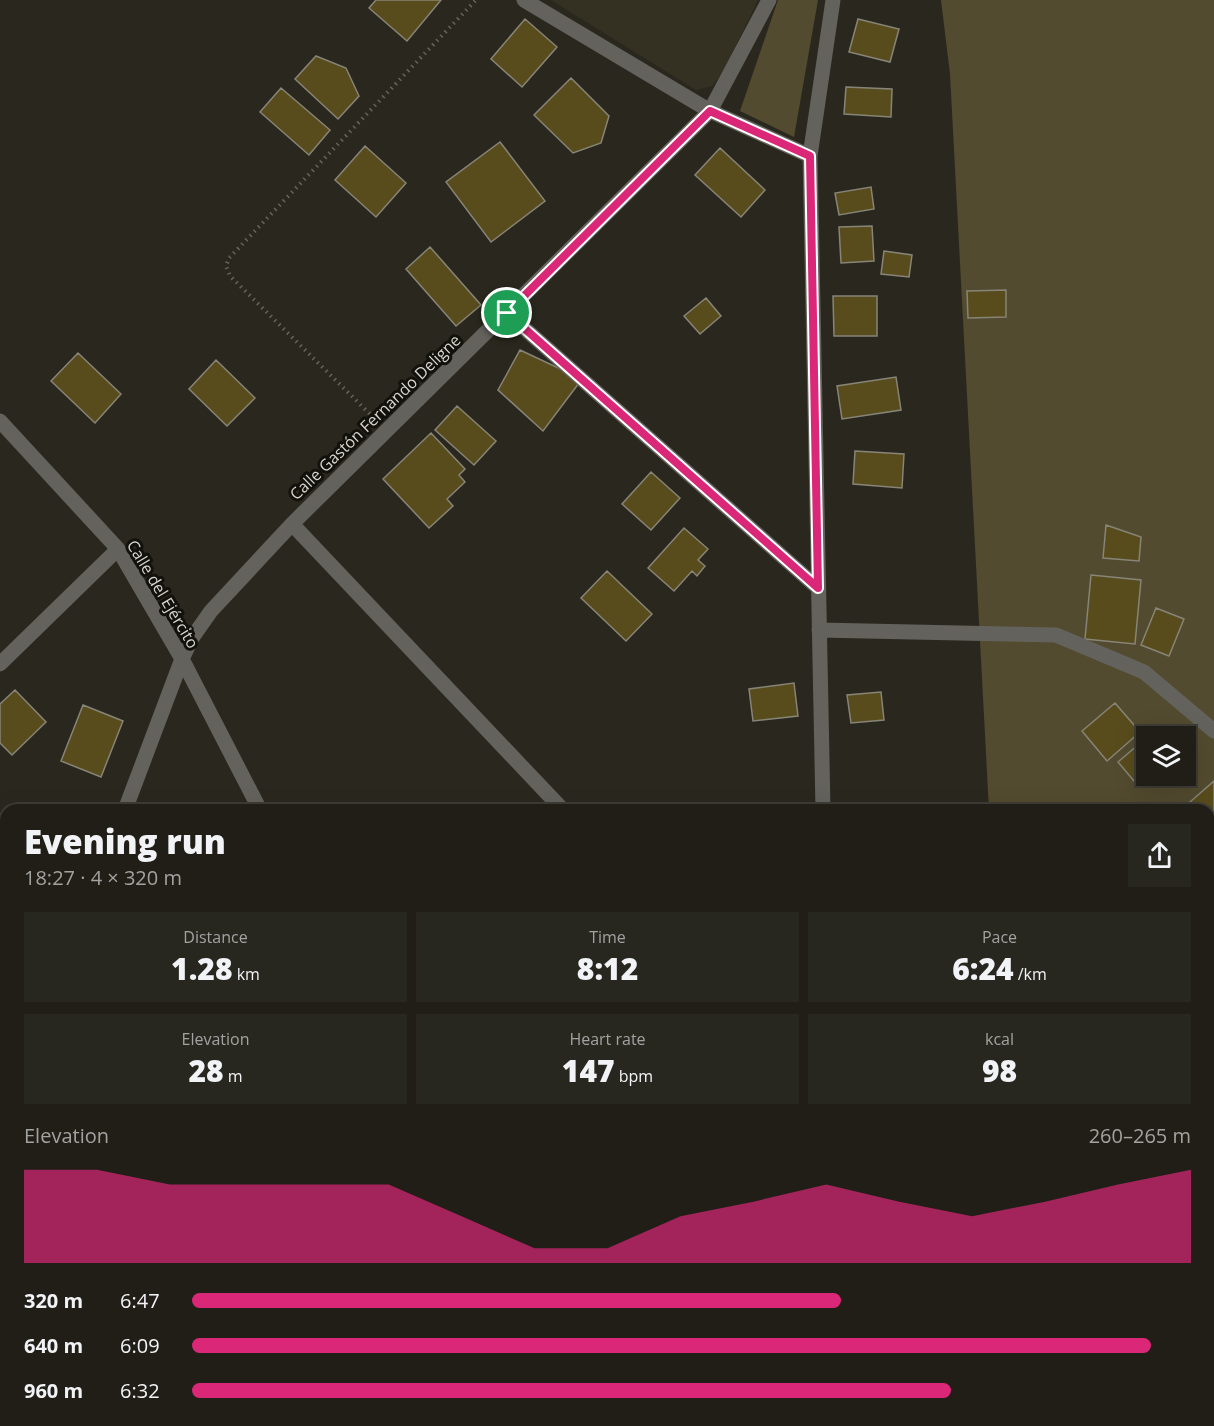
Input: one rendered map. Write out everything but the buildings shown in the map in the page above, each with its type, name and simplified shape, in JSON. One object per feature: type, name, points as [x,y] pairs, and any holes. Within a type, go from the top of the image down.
[{"type":"street","points":[[524,0],[710,111],[810,156]]},
{"type":"street","name":"Calle Gastón Fernando Deligne","points":[[127,804],[182,659],[192,638],[211,610],[292,524],[710,111],[768,0]]},
{"type":"street","points":[[823,804],[810,156],[833,0]]},
{"type":"street","points":[[507,313],[818,588]]},
{"type":"street","name":"Calle del Ejército","points":[[0,421],[118,549],[182,659],[257,804]]},
{"type":"street","points":[[292,524],[557,804]]},
{"type":"street","points":[[0,664],[118,549]]},
{"type":"street","points":[[819,630],[1056,634],[1144,672],[1214,731]]},
{"type":"path","points":[[388,431],[230,276],[226,266],[229,258],[476,0]]},
{"type":"shaded area","points":[[551,0],[758,0],[723,72],[712,86],[696,90]]},
{"type":"shaded area","points":[[778,0],[818,0],[794,137],[740,111]]},
{"type":"shaded area","points":[[941,0],[1214,0],[1214,804],[989,804],[950,74]]},
{"type":"route","points":[[710,111],[810,156],[818,588],[582,379],[507,313],[710,111]]}]
